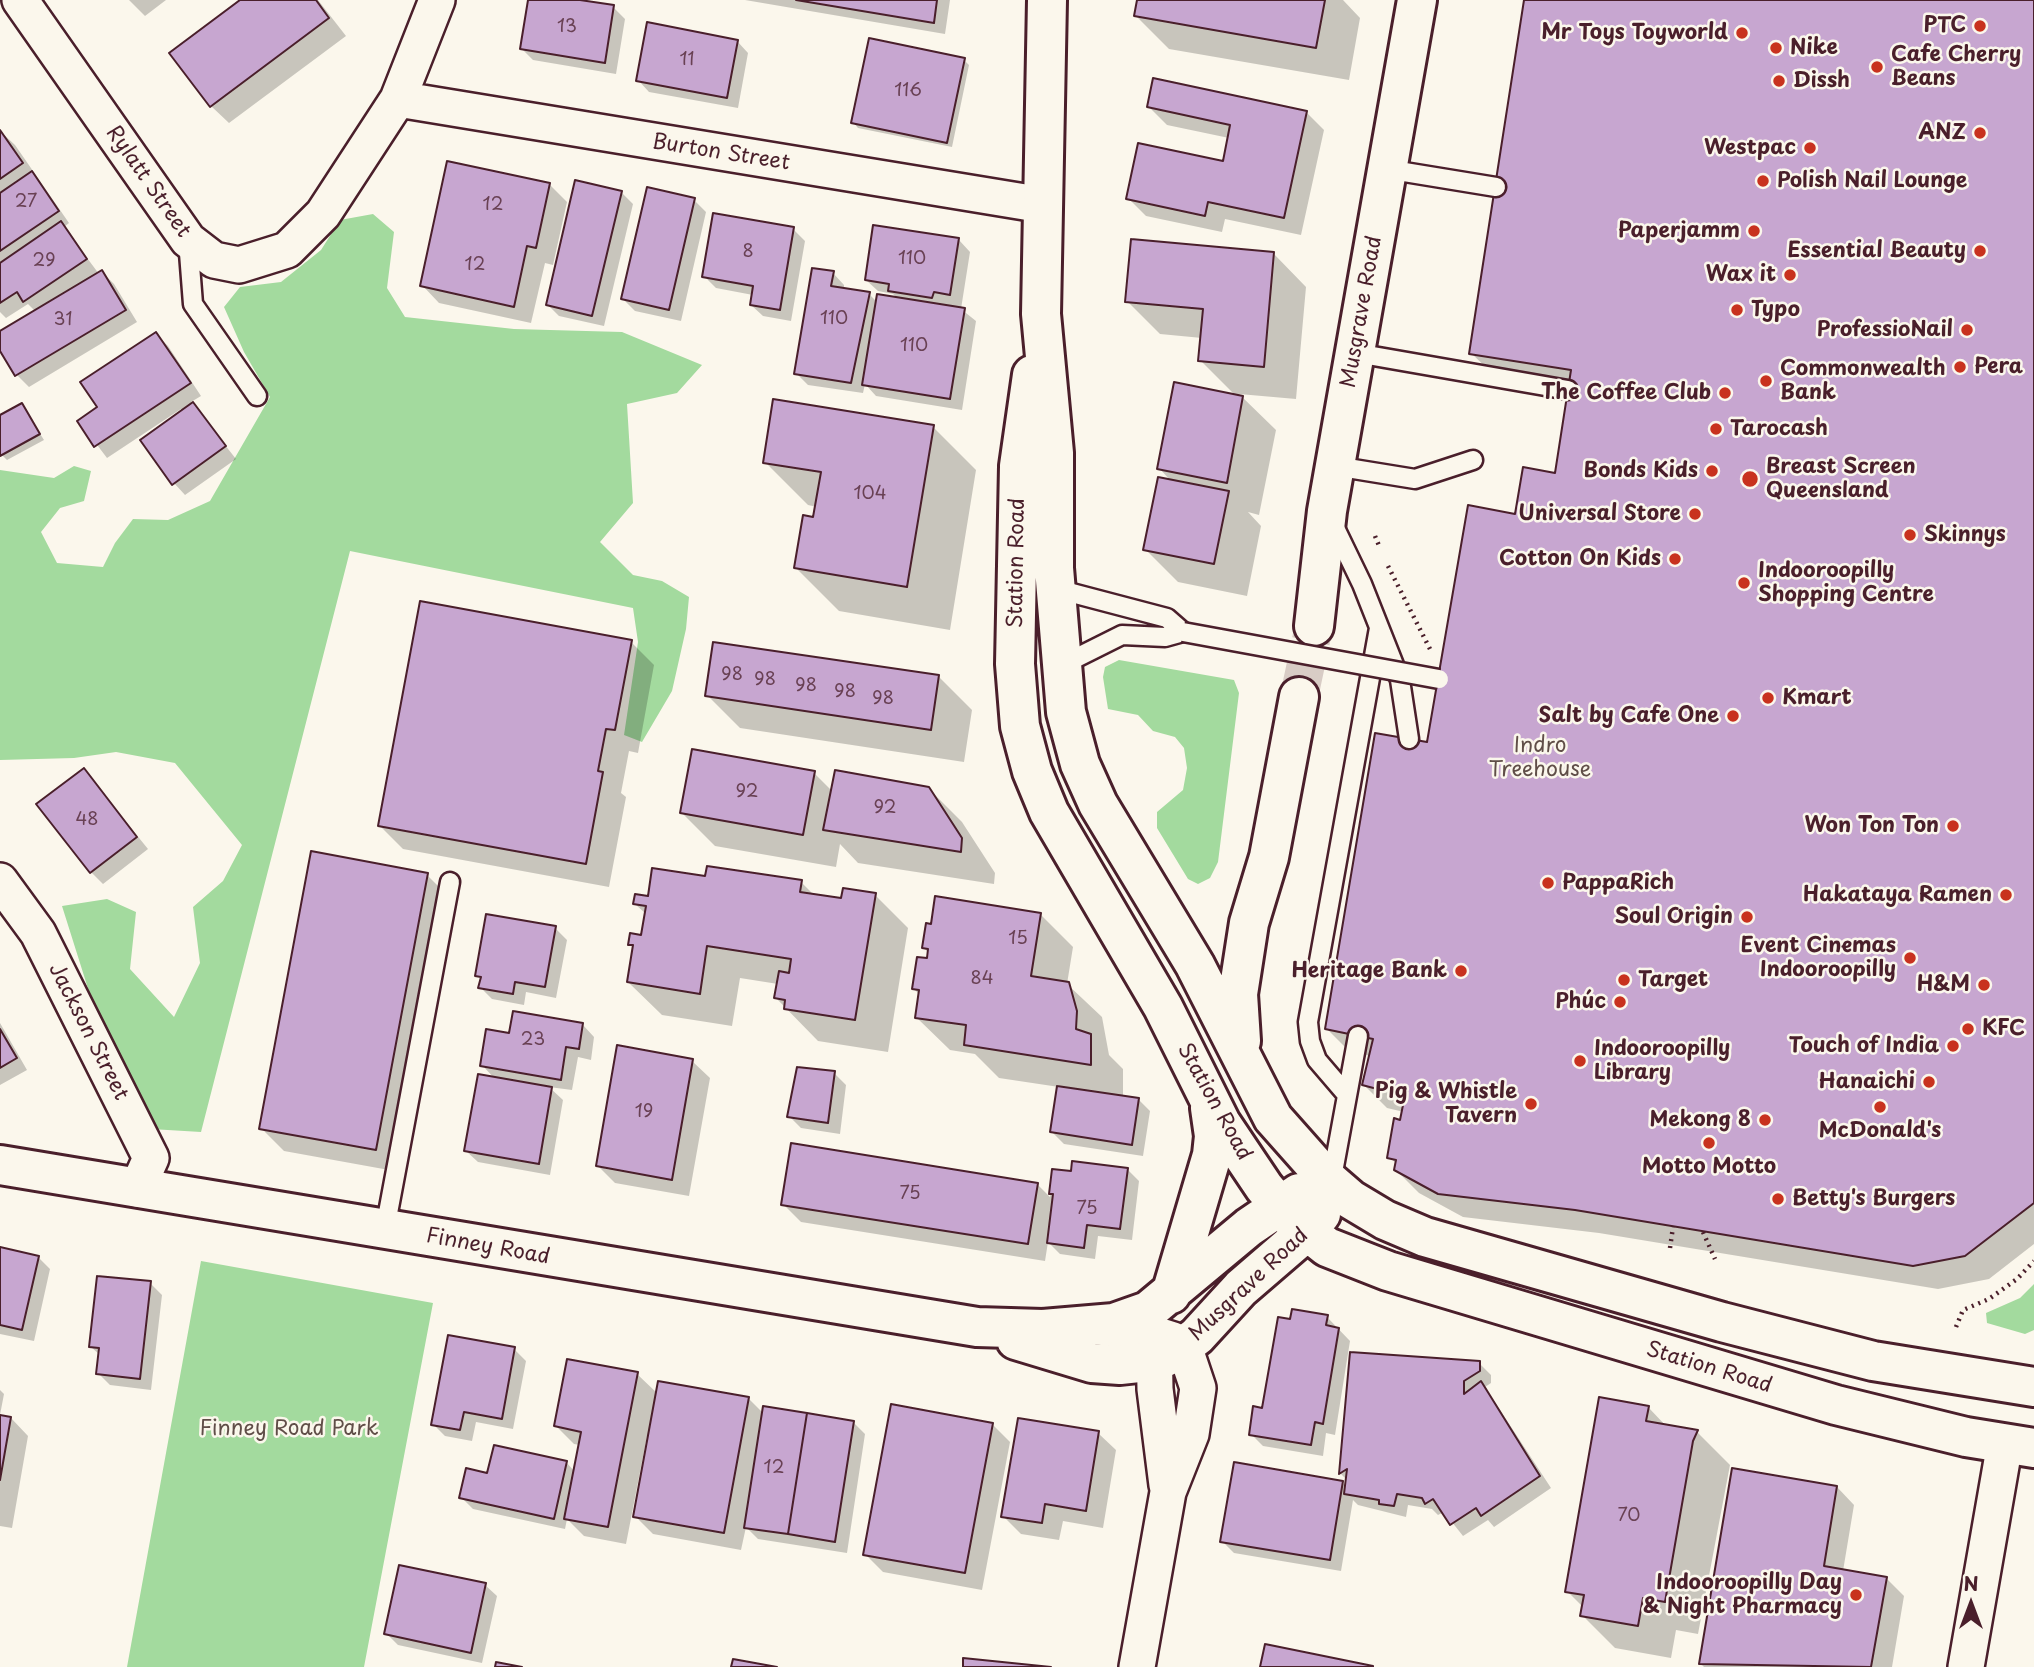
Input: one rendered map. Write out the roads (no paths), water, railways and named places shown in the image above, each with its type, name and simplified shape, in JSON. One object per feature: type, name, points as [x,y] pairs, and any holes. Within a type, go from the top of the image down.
[{"type":"street","name":"Rylatt Street","points":[[20,0],[188,240],[200,251],[224,263],[255,262],[287,250],[323,214],[398,99],[437,0]]},
{"type":"street","name":"Station Road","points":[[1047,0],[1041,314],[1054,453],[1055,589],[1066,712],[1080,764],[1111,828],[1195,965],[1273,1118],[1330,1182],[1385,1220],[1448,1245],[1836,1352],[1949,1375],[2024,1385]]},
{"type":"street","name":"Musgrave Road","points":[[1314,626],[1327,511],[1417,0]]},
{"type":"street","name":"Burton Street","points":[[398,99],[1043,205]]},
{"type":"street","name":"Station Road","points":[[1041,314],[1019,466],[1016,577],[1016,693],[1020,726],[1032,771],[1049,812],[1132,954],[1229,1137],[1279,1205],[1306,1232],[1327,1247],[1355,1260],[1836,1405],[1946,1433],[2020,1445]]},
{"type":"street","points":[[1246,1062],[1239,1029],[1238,1003],[1249,923],[1269,857],[1299,697]]},
{"type":"street","name":"Jackson Street","points":[[0,881],[38,933],[151,1158],[137,1189]]},
{"type":"street","points":[[1132,954],[1140,960],[1163,968],[1214,960],[1241,939],[1249,923]]},
{"type":"street","points":[[1170,1295],[1212,1155],[1214,1136],[1207,1096]]},
{"type":"street","name":"Finney Road","points":[[0,1165],[977,1327],[1092,1363],[1120,1365],[1163,1347]]},
{"type":"street","name":"Musgrave Road","points":[[1163,1347],[1170,1295],[1279,1205],[1330,1182]]},
{"type":"street","name":"Musgrave Road","points":[[1163,1347],[1241,1289],[1306,1232],[1325,1207],[1330,1182]]},
{"type":"street","name":"Finney Road","points":[[977,1327],[1090,1326],[1148,1311],[1170,1295]]},
{"type":"street","name":"Musgrave Road","points":[[1090,1326],[1163,1347],[1193,1368],[1198,1392],[1191,1434],[1168,1492],[1138,1667]]},
{"type":"street","points":[[1966,1667],[2020,1445],[2024,1385]]},
{"type":"lane","points":[[1386,169],[1496,187]]},
{"type":"lane","points":[[188,240],[193,304],[257,396]]},
{"type":"lane","points":[[1356,353],[1568,390]]},
{"type":"lane","points":[[1335,466],[1415,479],[1473,460]]},
{"type":"lane","points":[[1327,511],[1400,680],[1409,739]]},
{"type":"lane","points":[[1016,577],[1167,618],[1183,632]]},
{"type":"lane","points":[[1347,1095],[1317,1060],[1310,1041],[1308,1022],[1379,628]]},
{"type":"lane","points":[[1062,665],[1122,635],[1165,637],[1183,632],[1439,679]]},
{"type":"lane","points":[[384,1229],[450,882]]},
{"type":"lane","points":[[1330,1182],[1358,1036]]},
{"type":"tunnel","points":[[1299,697],[1314,626]]},
{"type":"place","name":"PTC","points":[[1980,26]]},
{"type":"place","name":"Mr Toys Toyworld","points":[[1742,33]]},
{"type":"place","name":"Nike","points":[[1776,48]]},
{"type":"place","name":"Cafe Cherry Beans","points":[[1877,67]]},
{"type":"place","name":"Dissh","points":[[1779,81]]},
{"type":"place","name":"ANZ","points":[[1980,133]]},
{"type":"place","name":"Westpac","points":[[1810,148]]},
{"type":"place","name":"Polish Nail Lounge","points":[[1763,181]]},
{"type":"place","name":"Paperjamm","points":[[1754,231]]},
{"type":"place","name":"Essential Beauty","points":[[1980,251]]},
{"type":"place","name":"Wax it","points":[[1790,275]]},
{"type":"place","name":"Typo","points":[[1737,310]]},
{"type":"place","name":"ProfessioNail","points":[[1967,330]]},
{"type":"place","name":"Pera","points":[[1960,367]]},
{"type":"place","name":"Commonwealth Bank","points":[[1766,381]]},
{"type":"place","name":"The Coffee Club","points":[[1725,393]]},
{"type":"place","name":"Tarocash","points":[[1716,429]]},
{"type":"place","name":"Bonds Kids","points":[[1712,471]]},
{"type":"place","name":"Breast Screen Queensland","points":[[1750,479]]},
{"type":"place","name":"Universal Store","points":[[1695,514]]},
{"type":"place","name":"Skinnys","points":[[1910,535]]},
{"type":"place","name":"Cotton On Kids","points":[[1675,559]]},
{"type":"place","name":"Indooroopilly Shopping Centre","points":[[1744,583]]},
{"type":"place","name":"Kmart","points":[[1768,698]]},
{"type":"place","name":"Salt by Cafe One","points":[[1733,716]]},
{"type":"place","name":"Won Ton Ton","points":[[1953,826]]},
{"type":"place","name":"PappaRich","points":[[1548,883]]},
{"type":"place","name":"Hakataya Ramen","points":[[2006,895]]},
{"type":"place","name":"Soul Origin","points":[[1747,917]]},
{"type":"place","name":"Event Cinemas Indooroopilly","points":[[1910,958]]},
{"type":"place","name":"Heritage Bank","points":[[1461,971]]},
{"type":"place","name":"Target","points":[[1624,980]]},
{"type":"place","name":"H&M","points":[[1984,985]]},
{"type":"place","name":"Phúc","points":[[1620,1002]]},
{"type":"place","name":"KFC","points":[[1968,1029]]},
{"type":"place","name":"Touch of India","points":[[1953,1046]]},
{"type":"place","name":"Indooroopilly Library","points":[[1580,1061]]},
{"type":"place","name":"Hanaichi","points":[[1929,1082]]},
{"type":"place","name":"Pig & Whistle Tavern","points":[[1531,1104]]},
{"type":"place","name":"McDonald's","points":[[1880,1107]]},
{"type":"place","name":"Mekong 8","points":[[1765,1120]]},
{"type":"place","name":"Motto Motto","points":[[1709,1143]]},
{"type":"place","name":"Betty's Burgers","points":[[1778,1199]]},
{"type":"place","name":"Indooroopilly Day & Night Pharmacy","points":[[1856,1595]]},
{"type":"park label","name":"Indro Treehouse","points":[[1540,758]]},
{"type":"park label","name":"Finney Road Park","points":[[289,1429]]}]
